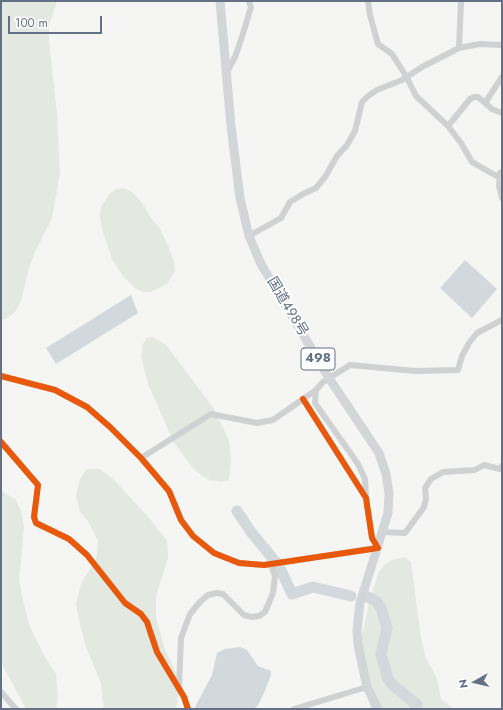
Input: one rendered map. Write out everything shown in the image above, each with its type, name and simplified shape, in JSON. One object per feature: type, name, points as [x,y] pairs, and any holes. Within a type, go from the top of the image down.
[{"type":"highway","name":"国道498号","points":[[220,1],[240,198],[249,236],[261,264],[329,378],[379,453],[386,474],[389,493],[388,513],[360,603],[357,630],[359,651],[367,687],[378,709]]},
{"type":"street","points":[[227,72],[235,57],[242,37],[251,7],[249,1]]},
{"type":"street","points":[[368,1],[378,44],[392,54],[406,76],[416,96],[448,126],[461,143],[472,162],[500,178]]},
{"type":"street","points":[[458,48],[461,1]]},
{"type":"street","points":[[249,236],[281,218],[290,202],[316,188],[325,178],[337,156],[347,145],[355,131],[362,102],[377,90],[397,83],[406,76],[458,48],[480,44],[502,45]]},
{"type":"street","points":[[485,102],[502,77]]},
{"type":"street","points":[[448,126],[470,99],[474,97],[485,102],[492,109],[502,113]]},
{"type":"street","points":[[502,172],[500,173],[499,186],[502,198]]},
{"type":"street","points":[[142,458],[212,414],[257,423],[273,420],[303,400],[316,390],[323,382],[350,365],[416,371],[458,370],[462,356],[476,333],[502,320]]},
{"type":"street","points":[[1,376],[55,390],[87,407],[110,426],[142,458],[169,491],[181,520],[194,536],[214,553],[239,563],[264,565],[378,548],[372,538],[366,498],[365,479],[358,464],[315,403],[316,390]]},
{"type":"street","points":[[303,400],[366,498]]},
{"type":"street","points":[[1,442],[38,484],[34,517],[36,523],[69,539],[87,556],[125,603],[141,614],[147,622],[157,652],[184,697],[188,709]]},
{"type":"street","points":[[383,532],[405,533],[424,507],[426,499],[425,488],[431,479],[442,472],[475,470],[484,465],[500,469],[502,466]]},
{"type":"street","points":[[178,687],[181,638],[190,614],[208,595],[218,593],[223,594],[244,615],[252,617],[259,616],[265,612],[273,593],[276,576],[271,564]]},
{"type":"street","points":[[294,709],[307,707],[367,687]]},
{"type":"street","points":[[1,692],[16,709]]},
{"type":"shaded area","points":[[1,1],[57,1],[49,26],[49,41],[57,114],[60,173],[52,218],[35,252],[29,268],[21,301],[15,312],[6,319],[1,320]]},
{"type":"shaded area","points":[[124,188],[132,192],[142,203],[153,221],[159,227],[174,261],[175,271],[167,284],[151,292],[143,292],[136,289],[123,276],[112,259],[102,229],[100,217],[101,207],[110,193],[117,189]]},
{"type":"shaded area","points":[[465,260],[497,289],[472,318],[440,288]]},
{"type":"shaded area","points":[[131,295],[138,313],[56,364],[46,348]]},
{"type":"shaded area","points":[[153,337],[166,345],[214,409],[229,440],[231,461],[229,480],[222,482],[210,480],[202,476],[192,467],[173,441],[148,384],[141,356],[143,344],[147,338]]},
{"type":"shaded area","points":[[87,469],[100,469],[115,481],[150,519],[167,541],[168,558],[156,596],[156,617],[165,650],[174,668],[180,686],[176,709],[104,709],[101,684],[86,646],[76,604],[81,583],[96,560],[98,541],[88,521],[80,512],[76,497],[80,479]]},
{"type":"shaded area","points":[[1,491],[15,499],[21,511],[24,526],[19,580],[30,627],[45,657],[56,674],[58,698],[56,709],[26,709],[1,662]]},
{"type":"shaded area","points":[[405,557],[411,562],[420,631],[425,656],[437,679],[441,699],[454,709],[371,709],[361,675],[359,657],[362,634],[378,573],[385,564],[395,559]]},
{"type":"shaded area","points":[[240,647],[247,650],[258,666],[271,671],[271,675],[258,705],[254,709],[194,709],[212,675],[217,653],[225,649]]},
{"type":"waterway","points":[[237,511],[251,532],[279,566],[292,594],[313,587],[351,596]]},
{"type":"waterway","points":[[368,597],[376,601],[381,608],[387,628],[381,654],[388,679],[417,705],[415,709]]},
{"type":"cycle path","points":[[1,376],[55,390],[87,407],[110,427],[141,458],[169,491],[181,520],[193,536],[214,553],[239,563],[264,565],[378,548],[372,538],[366,498],[303,399]]},
{"type":"cycle path","points":[[1,442],[38,485],[34,517],[36,523],[69,539],[87,555],[125,603],[141,614],[147,622],[157,652],[184,697],[188,709]]}]
